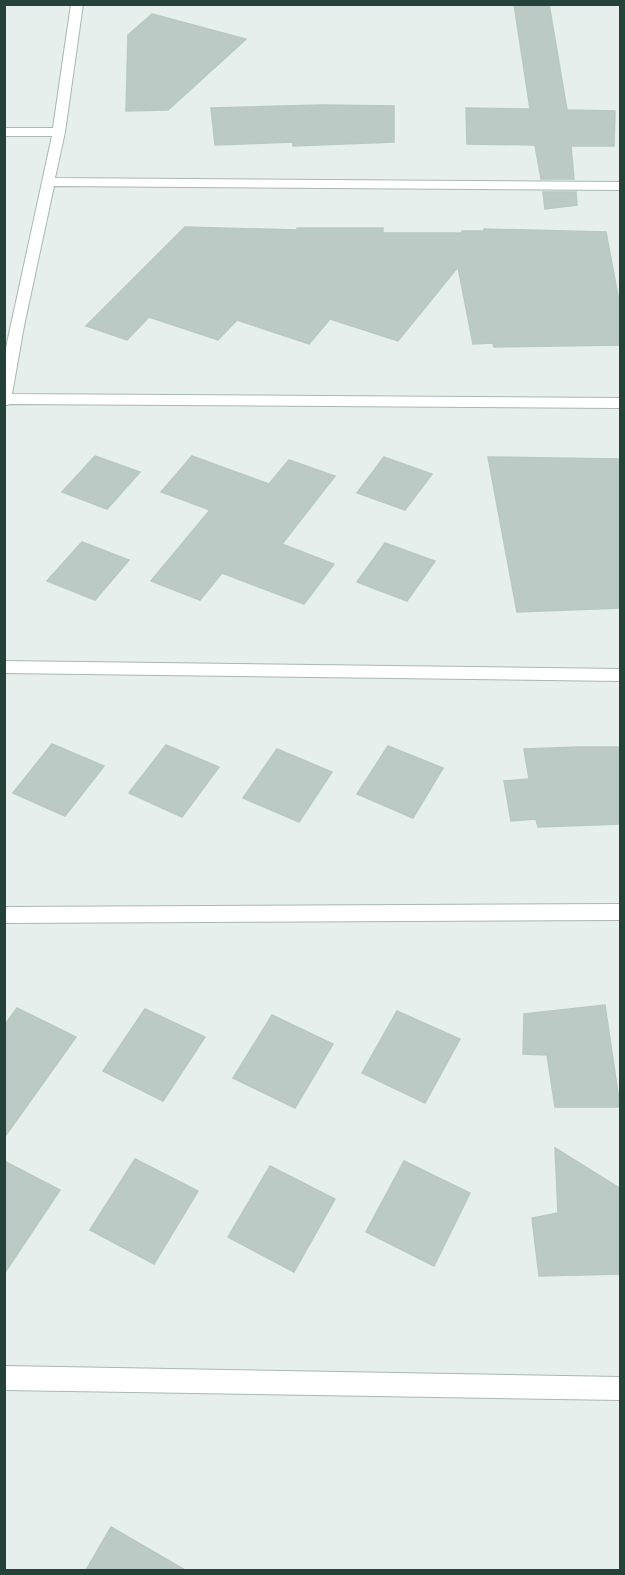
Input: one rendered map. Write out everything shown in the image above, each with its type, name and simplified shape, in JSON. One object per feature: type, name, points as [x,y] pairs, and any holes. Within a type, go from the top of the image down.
[{"type":"street","points":[[77,4],[59,132],[49,182],[11,326],[5,400],[621,404]]},
{"type":"street","points":[[4,132],[59,132]]},
{"type":"street","points":[[49,182],[621,186]]},
{"type":"street","points":[[4,667],[621,675]]},
{"type":"street","points":[[4,915],[621,912]]},
{"type":"street","points":[[4,1378],[621,1389]]},
{"type":"building","points":[[514,4],[549,4],[567,110],[615,111],[614,146],[571,146],[574,179],[541,179],[535,145],[467,144],[466,108],[530,109]]},
{"type":"building","points":[[152,14],[246,39],[168,110],[126,111],[128,35]]},
{"type":"building","points":[[394,106],[394,142],[293,146],[293,142],[215,145],[211,108]]},
{"type":"building","points":[[543,192],[576,192],[577,205],[545,209]]},
{"type":"building","points":[[185,227],[297,230],[297,228],[383,228],[383,233],[462,233],[462,231],[484,231],[484,229],[606,232],[621,312],[621,345],[494,347],[493,343],[473,344],[458,267],[398,341],[330,319],[309,344],[237,320],[218,340],[149,317],[127,340],[86,326]]},
{"type":"building","points":[[95,456],[140,472],[107,509],[62,492]]},
{"type":"building","points":[[192,456],[269,484],[289,460],[335,476],[282,544],[334,564],[304,604],[222,573],[200,600],[151,581],[210,510],[161,492]]},
{"type":"building","points":[[384,457],[432,474],[405,510],[357,493]]},
{"type":"building","points":[[488,457],[621,459],[621,608],[517,612]]},
{"type":"building","points":[[82,542],[129,560],[95,600],[47,581]]},
{"type":"building","points":[[385,543],[435,561],[407,601],[357,582]]},
{"type":"building","points":[[52,744],[104,766],[65,816],[13,793]]},
{"type":"building","points":[[166,745],[219,767],[182,817],[129,793]]},
{"type":"building","points":[[388,746],[443,768],[413,818],[357,794]]},
{"type":"building","points":[[621,747],[621,824],[538,827],[536,819],[511,821],[504,781],[529,779],[524,749]]},
{"type":"building","points":[[277,749],[332,772],[299,822],[243,798]]},
{"type":"building","points":[[605,1005],[620,1107],[555,1107],[547,1055],[523,1054],[524,1014]]},
{"type":"building","points":[[17,1008],[76,1037],[4,1138],[4,1026]]},
{"type":"building","points":[[145,1009],[205,1037],[163,1101],[103,1071]]},
{"type":"building","points":[[397,1011],[460,1039],[425,1103],[362,1073]]},
{"type":"building","points":[[272,1015],[333,1044],[295,1108],[233,1078]]},
{"type":"building","points":[[555,1148],[621,1189],[621,1274],[539,1276],[532,1218],[558,1213]]},
{"type":"building","points":[[135,1159],[198,1191],[154,1264],[90,1230]]},
{"type":"building","points":[[4,1161],[60,1190],[4,1274]]},
{"type":"building","points":[[404,1161],[470,1193],[434,1266],[366,1232]]},
{"type":"building","points":[[270,1166],[335,1199],[294,1272],[228,1237]]},
{"type":"building","points":[[111,1527],[185,1570],[86,1570]]}]
